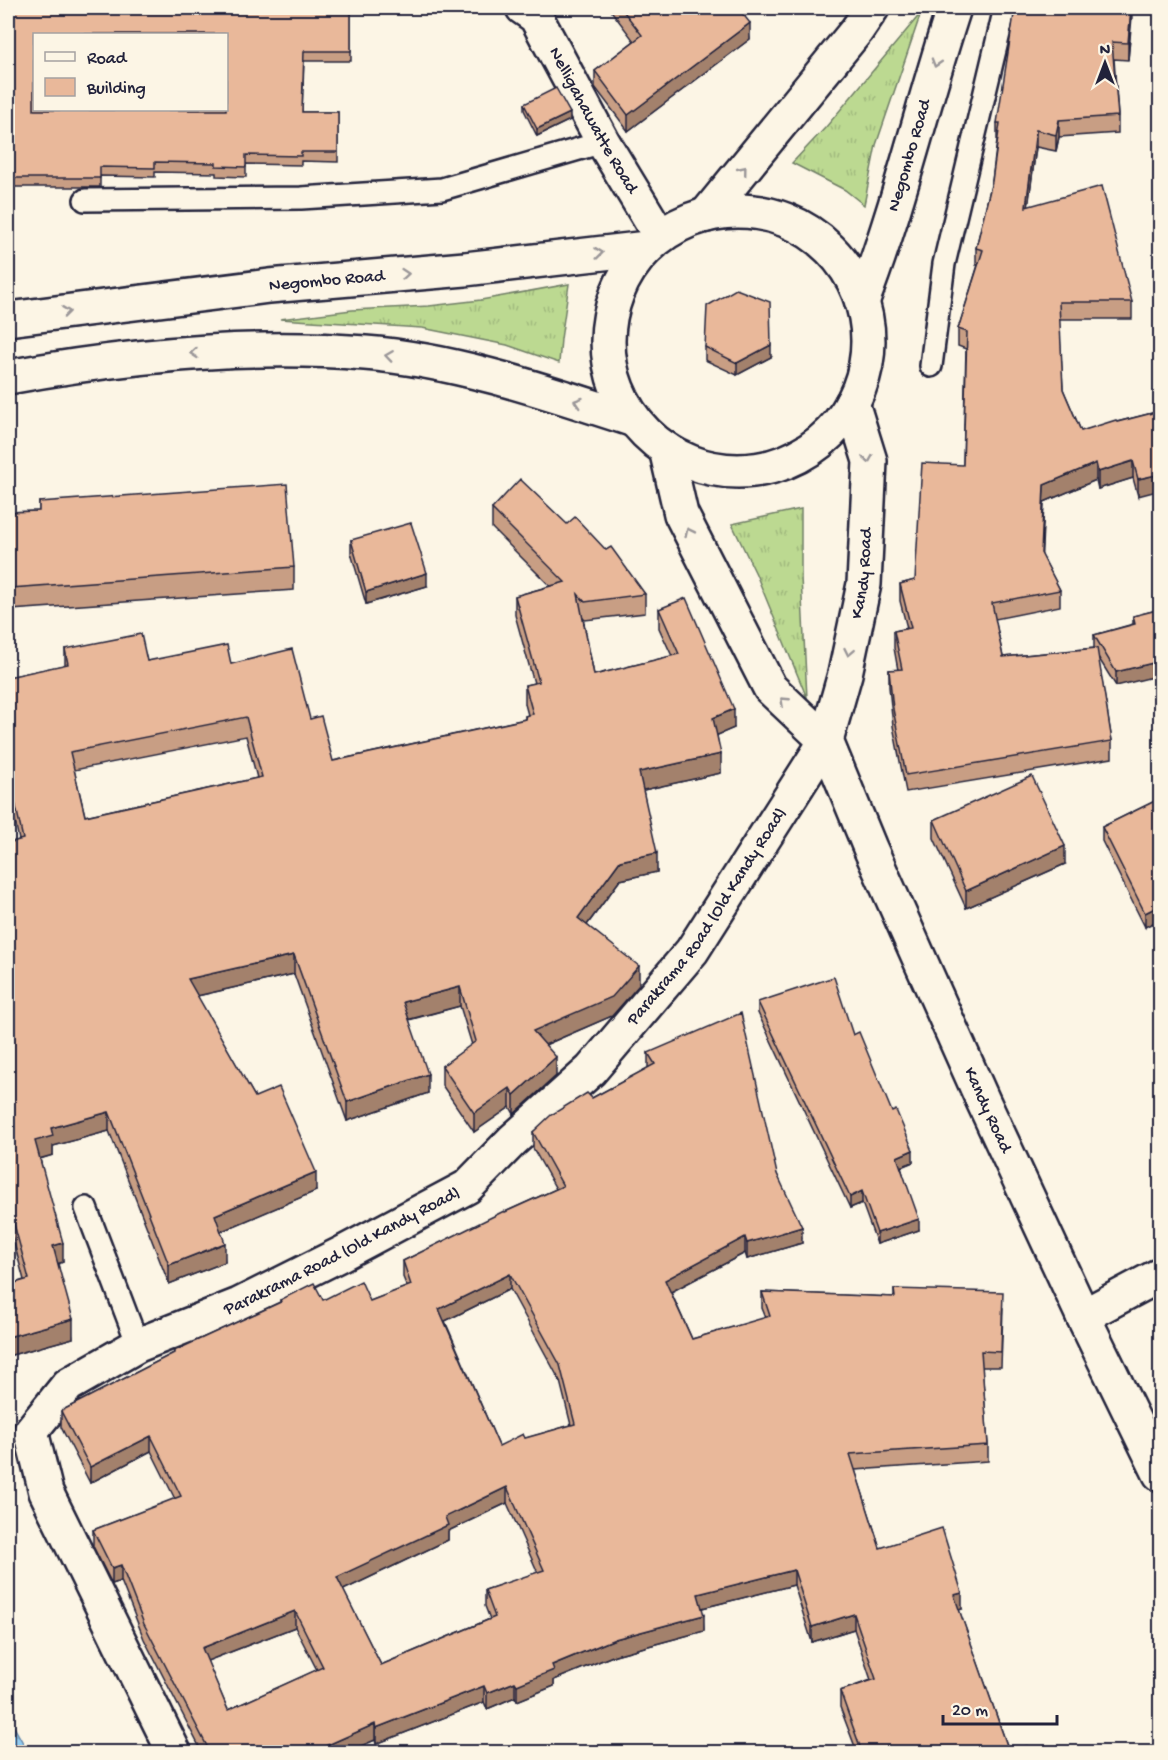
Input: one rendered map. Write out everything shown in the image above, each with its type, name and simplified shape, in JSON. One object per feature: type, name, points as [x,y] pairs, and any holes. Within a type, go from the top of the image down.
[{"type":"main road","name":"Nelligahawatte Road","points":[[523,8],[536,17],[654,242]]},
{"type":"main road","points":[[706,215],[857,30],[872,8]]},
{"type":"main road","name":"Negombo Road","points":[[862,302],[891,220],[917,125],[954,8]]},
{"type":"main road","points":[[745,211],[766,213],[819,238],[833,252],[856,284],[867,319],[869,354],[861,387],[842,421],[810,449],[771,467],[748,470],[716,469],[685,460],[649,437],[622,405],[609,368],[608,331],[615,294],[634,262],[654,242],[690,220],[706,215],[745,211]]},
{"type":"main road","name":"Negombo Road","points":[[8,319],[269,286],[465,269],[654,242]]},
{"type":"main road","points":[[8,377],[173,354],[219,351],[366,353],[403,358],[497,378],[634,420]]},
{"type":"main road","name":"Kandy Road","points":[[826,741],[845,674],[864,584],[870,461],[852,403]]},
{"type":"main road","name":"Kandy Road","points":[[666,449],[681,514],[770,688],[826,741],[903,922],[1083,1317],[1161,1474]]},
{"type":"main road","name":"Parakrama Road (Old Kandy Road)","points":[[174,1752],[46,1492],[31,1431],[68,1385],[138,1345],[239,1305],[467,1187],[513,1140],[591,1070],[692,951],[826,741]]},
{"type":"main road","points":[[1083,1317],[1161,1275]]},
{"type":"lane","points":[[931,366],[944,264],[1005,8]]},
{"type":"lane","points":[[85,200],[301,198],[442,189],[603,142]]},
{"type":"lane","points":[[86,1208],[138,1345]]},
{"type":"green space","points":[[921,13],[876,145],[864,205],[845,190],[792,163],[826,127]]},
{"type":"green space","points":[[569,284],[559,363],[507,345],[422,328],[280,319],[352,310],[429,306],[481,300]]},
{"type":"green space","points":[[801,509],[801,577],[807,698],[756,574],[732,524]]},
{"type":"water","points":[[8,1716],[28,1752],[8,1752]]},
{"type":"building","points":[[8,8],[351,8],[351,51],[304,51],[302,112],[338,112],[338,152],[301,152],[301,156],[246,155],[246,167],[216,166],[216,163],[155,162],[155,168],[100,167],[100,178],[8,178]]},
{"type":"building","points":[[621,8],[738,8],[750,23],[628,115],[595,71],[642,35]]},
{"type":"building","points":[[1015,8],[1131,8],[1128,43],[1112,42],[1118,116],[1059,120],[1056,135],[1036,130],[1026,207],[1102,186],[1132,302],[1059,302],[1063,389],[1081,431],[1116,420],[1117,422],[1160,411],[1161,474],[1138,479],[1133,461],[1098,472],[1096,463],[1044,485],[1041,553],[1060,590],[992,603],[1003,657],[1097,648],[1112,741],[906,775],[893,709],[889,670],[902,669],[894,631],[911,628],[900,584],[915,580],[922,463],[963,465],[967,332],[958,329],[983,250],[976,248],[992,181],[1000,123],[997,123]]},
{"type":"building","points":[[556,88],[570,113],[537,129],[524,104]]},
{"type":"building","points":[[736,289],[770,302],[771,345],[737,363],[705,347],[707,306]]},
{"type":"building","points":[[520,479],[567,524],[575,517],[606,550],[611,547],[645,594],[585,602],[578,594],[594,675],[679,654],[659,609],[686,598],[734,709],[713,718],[721,754],[639,772],[657,853],[620,861],[578,918],[639,966],[612,997],[533,1031],[556,1057],[514,1095],[510,1088],[474,1113],[442,1066],[476,1041],[460,987],[403,1002],[428,1074],[347,1102],[294,955],[188,979],[255,1097],[279,1087],[316,1172],[215,1215],[225,1243],[169,1265],[109,1112],[51,1128],[53,1136],[35,1141],[63,1243],[53,1246],[73,1319],[8,1337],[8,1285],[29,1279],[8,1202],[8,843],[23,839],[8,770],[8,677],[68,664],[65,649],[141,634],[147,661],[227,645],[231,664],[292,649],[310,719],[321,716],[333,761],[526,719],[525,716],[533,714],[525,685],[539,682],[515,596],[565,582],[492,509]],"holes":[[[246,717],[262,777],[85,816],[70,752]]]},
{"type":"building","points":[[287,484],[294,567],[11,588],[11,596],[8,597],[8,512],[39,511],[39,502]]},
{"type":"building","points":[[411,523],[427,573],[366,592],[351,540]]},
{"type":"building","points":[[1161,609],[1161,661],[1116,672],[1094,635],[1135,624],[1133,616]]},
{"type":"building","points":[[1032,776],[1065,846],[966,891],[934,820]]},
{"type":"building","points":[[1161,798],[1161,905],[1145,913],[1102,827]]},
{"type":"building","points":[[834,977],[853,1035],[859,1032],[892,1112],[896,1110],[913,1150],[897,1157],[919,1219],[877,1233],[862,1191],[850,1197],[758,1002]]},
{"type":"building","points":[[741,1013],[777,1174],[802,1227],[747,1243],[745,1237],[665,1280],[692,1339],[770,1316],[762,1292],[895,1297],[894,1289],[1003,1292],[1001,1352],[981,1351],[988,1445],[850,1454],[880,1548],[942,1528],[962,1593],[954,1595],[1009,1751],[1027,1746],[1029,1752],[862,1752],[840,1691],[876,1679],[854,1614],[812,1627],[794,1570],[698,1594],[704,1615],[615,1639],[552,1665],[554,1670],[517,1685],[515,1682],[487,1693],[484,1686],[376,1728],[375,1724],[312,1752],[210,1752],[144,1624],[121,1565],[112,1568],[93,1530],[181,1496],[151,1436],[90,1467],[61,1411],[174,1351],[281,1302],[280,1300],[314,1283],[323,1300],[361,1281],[370,1301],[411,1285],[403,1261],[504,1211],[563,1186],[533,1132],[551,1115],[587,1093],[592,1098],[655,1064],[648,1053]],"holes":[[[510,1274],[560,1365],[575,1424],[525,1438],[523,1434],[499,1446],[439,1309]],[[507,1487],[544,1570],[485,1590],[495,1617],[381,1665],[337,1577],[448,1525],[445,1517]],[[295,1611],[323,1667],[228,1710],[202,1648]]]}]
